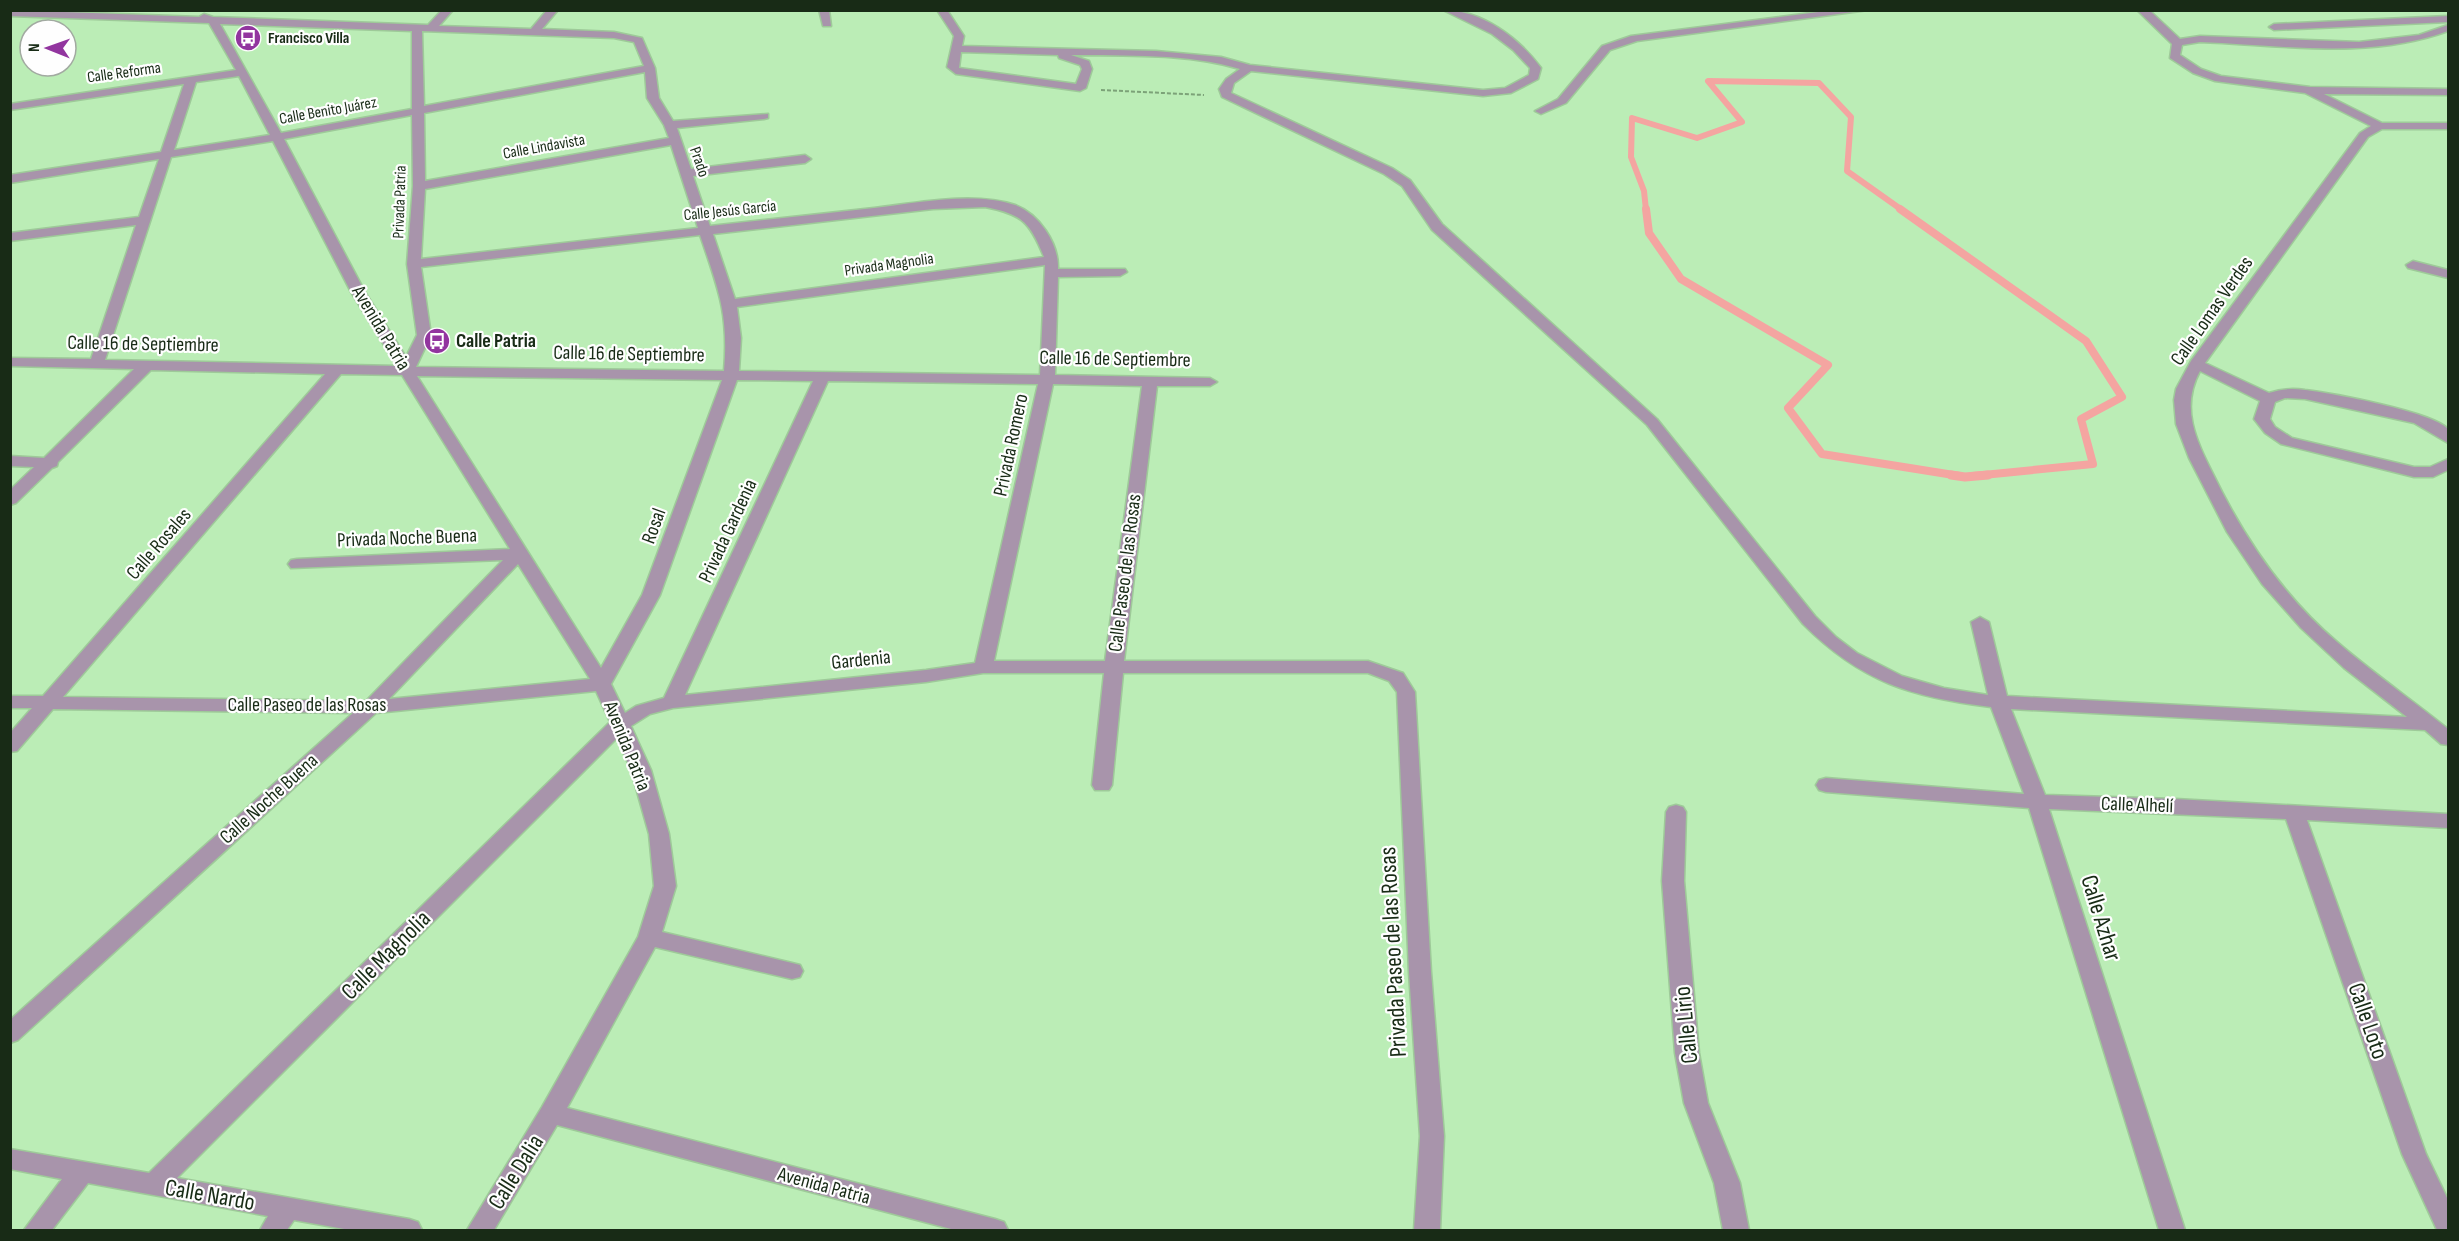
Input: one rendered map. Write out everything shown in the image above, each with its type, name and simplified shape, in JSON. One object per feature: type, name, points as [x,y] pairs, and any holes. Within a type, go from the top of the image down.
[{"type":"street","points":[[190,10],[213,21]]},
{"type":"street","points":[[213,21],[227,10]]},
{"type":"street","points":[[325,25],[342,10]]},
{"type":"street","points":[[423,29],[448,10]]},
{"type":"street","points":[[10,13],[534,32],[553,10]]},
{"type":"street","points":[[824,10],[827,24]]},
{"type":"street","points":[[942,10],[946,21],[956,28],[959,36],[952,67],[963,73],[1080,87],[1087,69],[1085,63],[1053,53]]},
{"type":"street","points":[[957,50],[1156,54],[1221,60],[1249,68],[1466,92],[1507,91],[1534,76],[1536,68],[1508,39],[1482,22],[1448,10]]},
{"type":"street","points":[[1541,111],[1562,102],[1606,48],[1635,38],[1863,10]]},
{"type":"street","points":[[2142,10],[2178,43]]},
{"type":"street","points":[[2274,27],[2448,19]]},
{"type":"street","name":"Avenida Patria","points":[[213,21],[243,72],[358,292],[602,684],[618,725],[641,770],[659,834],[665,886],[649,937],[551,1114],[995,1230]]},
{"type":"street","points":[[2178,43],[2208,39],[2374,44],[2410,40],[2448,28]]},
{"type":"street","name":"Privada Patria","points":[[407,371],[424,335],[414,264],[419,186],[417,112],[423,29]]},
{"type":"street","name":"Prado","points":[[534,32],[631,37],[642,43],[650,68],[653,98],[670,125],[703,230],[730,304],[734,338],[731,376]]},
{"type":"street","points":[[2178,43],[2174,56],[2197,70],[2219,79],[2308,90],[2448,93]]},
{"type":"street","name":"Calle Benito Juárez","points":[[10,180],[277,137],[650,68]]},
{"type":"street","points":[[1249,68],[1230,81],[1225,89],[1226,95],[1388,171],[1406,183],[1437,227],[1652,422],[1809,620],[1828,641],[1854,662],[1937,695],[1999,702],[2430,724]]},
{"type":"street","name":"Calle Reforma","points":[[10,107],[243,72]]},
{"type":"street","points":[[96,365],[191,80]]},
{"type":"street","points":[[2308,90],[2380,126],[2448,126]]},
{"type":"street","points":[[670,125],[764,116]]},
{"type":"street","name":"Calle Lomas Verdes","points":[[2380,126],[2364,135],[2196,364],[2183,391],[2184,424],[2224,516],[2254,562],[2300,618],[2349,663],[2448,739]]},
{"type":"street","name":"Calle Lindavista","points":[[419,186],[674,141]]},
{"type":"street","points":[[686,173],[805,159]]},
{"type":"street","name":"Calle Jesús García","points":[[414,264],[960,203],[985,203],[1011,208],[1028,217],[1040,231]]},
{"type":"street","points":[[10,237],[144,220]]},
{"type":"street","name":"Privada Romero","points":[[983,667],[1047,378],[1052,266],[1040,231]]},
{"type":"street","points":[[2413,265],[2448,274]]},
{"type":"street","name":"Privada Magnolia","points":[[730,304],[1052,266],[1120,272]]},
{"type":"street","name":"Calle 16 de Septiembre","points":[[10,362],[407,371],[1210,382]]},
{"type":"street","points":[[2196,364],[2268,399],[2283,393],[2316,396],[2419,419],[2440,429],[2448,438]]},
{"type":"street","points":[[10,500],[51,463],[146,366]]},
{"type":"street","name":"Calle Rosales","points":[[10,746],[338,368]]},
{"type":"street","name":"Rosal","points":[[602,684],[651,595],[731,376]]},
{"type":"street","name":"Privada Gardenia","points":[[672,702],[822,377]]},
{"type":"street","name":"Calle Paseo de las Rosas","points":[[1150,381],[1114,665],[1368,667],[1394,674]]},
{"type":"street","points":[[2268,399],[2262,419],[2270,430],[2287,441],[2414,472],[2433,472],[2448,464]]},
{"type":"street","points":[[10,461],[51,463]]},
{"type":"street","name":"Privada Noche Buena","points":[[297,564],[519,554]]},
{"type":"street","name":"Calle Noche Buena","points":[[10,1034],[370,707],[519,554]]},
{"type":"street","name":"Calle Azhar","points":[[1980,622],[1999,702],[2037,802],[2087,967],[2157,1176],[2172,1230]]},
{"type":"street","points":[[1102,785],[1114,665]]},
{"type":"street","name":"Gardenia","points":[[618,725],[644,710],[672,702],[926,676],[983,667],[1114,665]]},
{"type":"street","name":"Privada Paseo de las Rosas","points":[[1394,674],[1403,681],[1406,692],[1420,972],[1432,1136],[1427,1230]]},
{"type":"street","name":"Calle Paseo de las Rosas","points":[[10,702],[370,707],[602,684]]},
{"type":"street","name":"Calle Magnolia","points":[[153,1185],[618,725]]},
{"type":"street","name":"Calle Alhelí","points":[[1826,785],[2037,802],[2448,821]]},
{"type":"street","name":"Calle Lirio","points":[[1676,812],[1673,881],[1687,1053],[1696,1102],[1727,1183],[1736,1230]]},
{"type":"street","name":"Calle Loto","points":[[2294,813],[2414,1154],[2448,1226]]},
{"type":"street","points":[[649,937],[792,971]]},
{"type":"street","name":"Calle Dalia","points":[[480,1230],[551,1114]]},
{"type":"street","name":"Calle Nardo","points":[[10,1160],[409,1230]]},
{"type":"street","points":[[37,1230],[82,1172]]},
{"type":"street","points":[[273,1230],[287,1209]]},
{"type":"path","points":[[1080,87],[1136,93],[1226,95]]},
{"type":"waterway","points":[[1646,210],[1644,191],[1631,157],[1632,118],[1697,138],[1742,122],[1708,81],[1819,83],[1851,117],[1847,171],[1902,210]]},
{"type":"waterway","points":[[1646,209],[1649,233],[1681,279],[1828,365],[1788,408],[1822,454],[1960,476]]},
{"type":"waterway","points":[[1900,209],[2086,341],[2122,397],[2081,419],[2093,464],[1973,476]]},
{"type":"waterway","points":[[1951,475],[1965,477],[1988,475]]},
{"type":"place","name":"Francisco Villa","points":[[248,38]]},
{"type":"place","name":"Calle Patria","points":[[437,341]]}]
